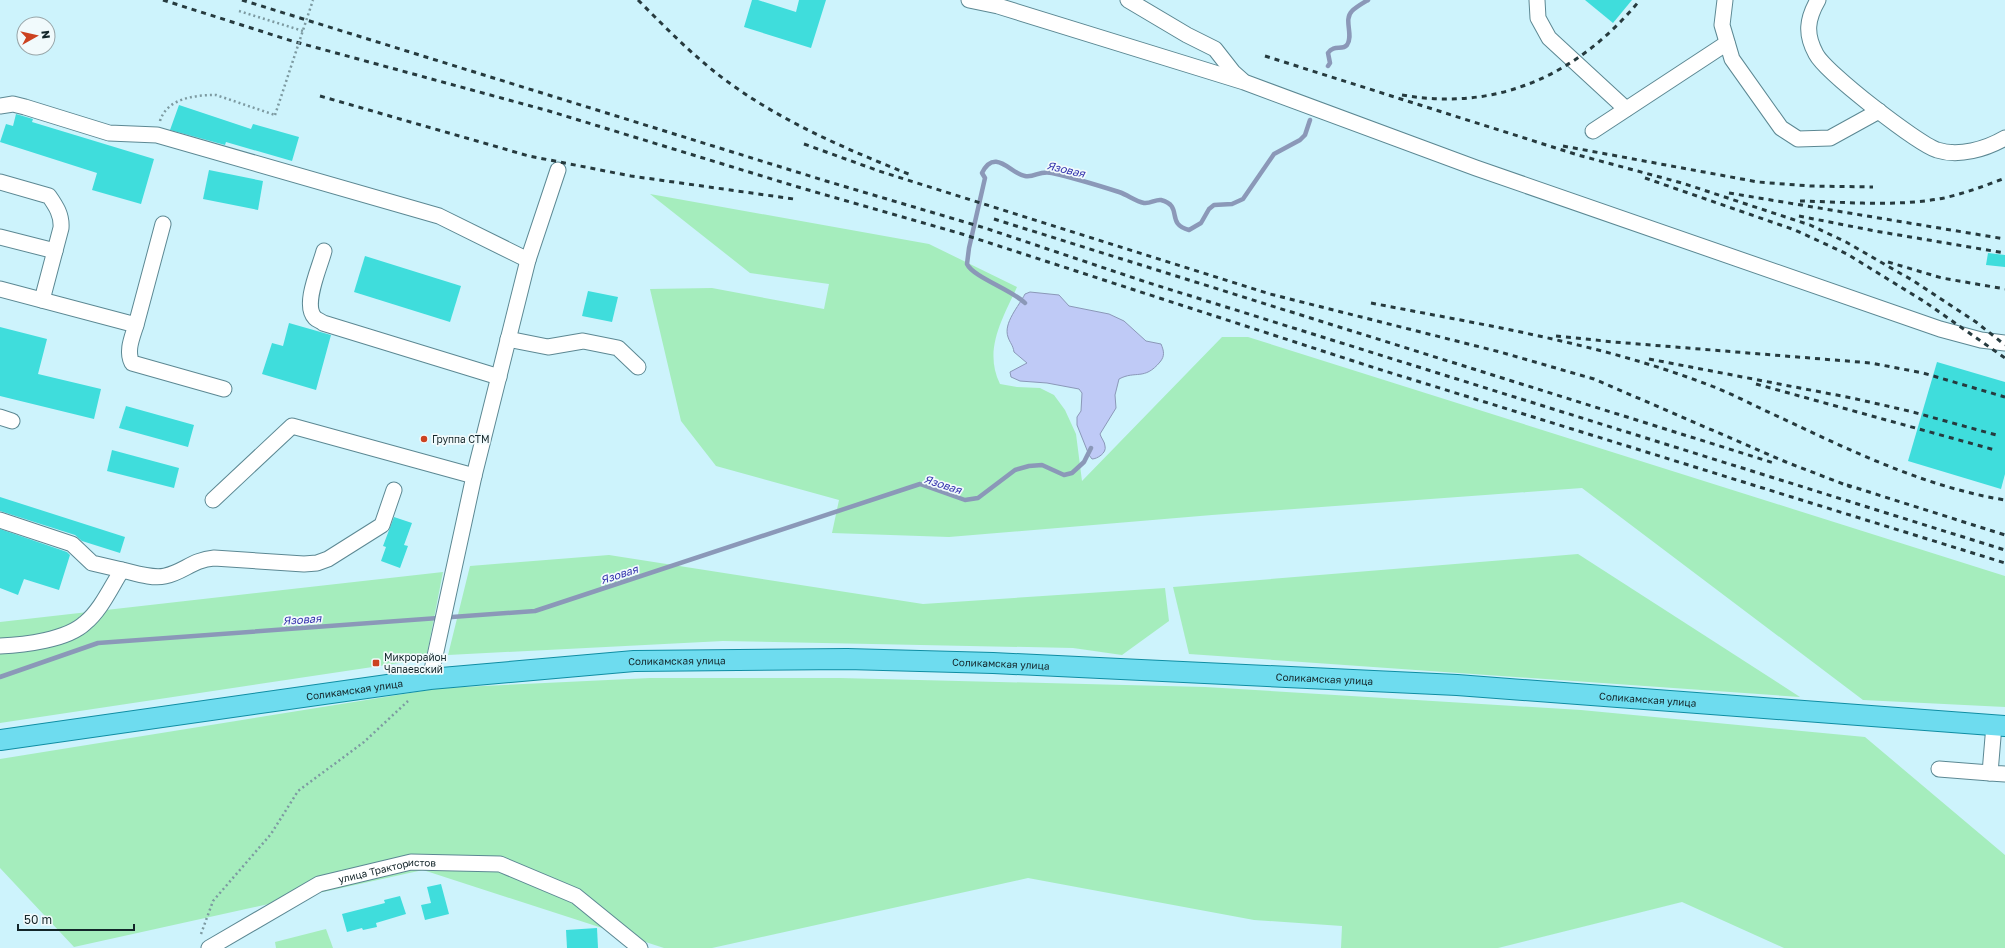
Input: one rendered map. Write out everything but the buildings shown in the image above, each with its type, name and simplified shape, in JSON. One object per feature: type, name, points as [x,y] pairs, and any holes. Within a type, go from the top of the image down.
[{"type":"main road","name":"Соликамская улица","points":[[0,740],[430,679],[634,661],[846,659],[993,663],[1457,685],[1999,726]]},
{"type":"street","points":[[969,0],[998,6],[1244,82],[1476,168],[1940,329],[1981,340],[2005,343]]},
{"type":"street","points":[[1128,0],[1215,50],[1233,72],[1244,82]]},
{"type":"street","points":[[1537,0],[1538,18],[1549,38],[1626,109]]},
{"type":"street","points":[[1725,0],[1722,25],[1732,59],[1781,128],[1798,139],[1830,138],[1879,111]]},
{"type":"street","points":[[1818,0],[1809,19],[1808,30],[1816,55],[1828,70],[1910,134],[1937,150],[1946,152],[1971,151],[1986,148],[2005,138]]},
{"type":"street","points":[[1593,131],[1727,43]]},
{"type":"street","points":[[0,106],[13,104],[109,133],[157,135],[439,216],[528,260]]},
{"type":"street","points":[[430,679],[474,476],[508,339],[528,260],[558,170]]},
{"type":"street","points":[[0,182],[42,194],[51,200],[62,221],[42,300]]},
{"type":"street","points":[[163,224],[129,350],[129,357],[132,363],[224,389]]},
{"type":"street","points":[[0,237],[54,251]]},
{"type":"street","points":[[324,251],[310,297],[310,308],[315,318],[323,323],[499,377]]},
{"type":"street","points":[[0,289],[136,325]]},
{"type":"street","points":[[508,339],[548,347],[583,341],[618,348],[638,366]]},
{"type":"street","points":[[213,500],[292,426],[474,476]]},
{"type":"street","points":[[0,520],[72,544],[92,563],[151,576],[164,577],[201,559],[214,558],[304,564],[317,563],[328,559],[382,525],[394,490]]},
{"type":"street","points":[[0,646],[34,644],[61,635],[85,624],[122,570]]},
{"type":"street","points":[[1990,772],[1999,726]]},
{"type":"street","points":[[1939,768],[2005,774]]},
{"type":"street","name":"улица Трактористов","points":[[204,945],[319,884],[410,862],[500,864],[576,896],[640,948]]},
{"type":"path","points":[[157,135],[162,115],[179,100],[195,96],[216,95],[276,115],[313,0]]},
{"type":"path","points":[[239,11],[303,31]]},
{"type":"path","points":[[204,945],[213,901],[271,834],[298,791],[364,742],[430,679]]},
{"type":"green space","points":[[650,194],[929,244],[1017,287],[997,334],[994,347],[995,371],[1000,384],[1017,387],[1040,388],[1054,395],[1065,410],[1076,434],[1082,481],[1222,337],[1248,337],[2005,576],[2005,707],[1863,700],[1582,488],[1212,515],[949,537],[832,533],[839,500],[716,466],[681,421],[650,289],[712,288],[824,309],[829,284],[750,273]]},
{"type":"green space","points":[[1578,554],[1800,697],[1189,654],[1173,587]]},
{"type":"green space","points":[[609,555],[923,604],[1165,588],[1169,621],[1122,655],[1073,648],[723,641],[448,655],[470,566]]},
{"type":"green space","points":[[443,572],[426,659],[0,723],[0,622]]},
{"type":"green space","points":[[650,678],[840,678],[1205,687],[1581,710],[1865,737],[2005,855],[2005,948],[1784,948],[1682,902],[1498,948],[1341,948],[1342,926],[1254,920],[1028,878],[712,948],[664,948],[423,870],[74,947],[0,868],[0,759],[441,688]]},
{"type":"green space","points":[[326,929],[333,948],[276,948],[275,942]]},
{"type":"water","points":[[1030,292],[1059,295],[1069,306],[1109,314],[1124,321],[1146,341],[1161,344],[1164,353],[1163,358],[1154,368],[1144,373],[1125,376],[1119,379],[1115,395],[1116,408],[1100,434],[1104,443],[1105,451],[1096,458],[1092,459],[1089,455],[1077,425],[1077,417],[1081,411],[1082,393],[1079,389],[1047,383],[1020,381],[1011,377],[1010,372],[1027,363],[1014,352],[1008,337],[1008,326],[1012,315],[1025,294]]},
{"type":"waterway","name":"Язовая","points":[[1328,66],[1330,63],[1328,53],[1330,50],[1335,48],[1343,48],[1349,41],[1349,15],[1355,8],[1368,0]]},
{"type":"waterway","name":"Язовая","points":[[1025,303],[1011,293],[977,274],[967,264],[969,248],[985,178],[982,173],[992,162],[1003,164],[1025,176],[1048,172],[1069,177],[1119,192],[1144,203],[1161,200],[1172,206],[1178,224],[1189,230],[1201,223],[1209,209],[1214,205],[1232,204],[1243,199],[1274,154],[1300,140],[1305,135],[1310,120]]},
{"type":"waterway","name":"Язовая","points":[[0,677],[98,643],[535,611],[920,484],[965,500],[978,498],[1015,470],[1029,466],[1042,465],[1064,475],[1072,473],[1084,462],[1091,448]]},
{"type":"railway","points":[[163,0],[292,41],[549,111],[798,187],[962,234],[1375,368],[2005,563]]},
{"type":"railway","points":[[242,0],[826,181],[985,228],[1146,282],[2005,550]]},
{"type":"railway","points":[[638,0],[697,57],[735,87],[756,101],[821,136],[911,175]]},
{"type":"railway","points":[[1402,95],[1438,99],[1472,98],[1504,92],[1534,82],[1563,67],[1591,48],[1616,26],[1640,0]]},
{"type":"railway","points":[[1265,56],[1578,155],[1682,183],[1810,225],[1846,242],[1912,280],[1976,322],[2005,345]]},
{"type":"railway","points":[[320,96],[529,156],[631,176],[794,199]]},
{"type":"railway","points":[[804,144],[879,171],[1270,294],[1500,352],[1594,379],[1786,462],[1851,487]]},
{"type":"railway","points":[[1563,146],[1758,182],[1811,186],[1873,187]]},
{"type":"railway","points":[[1645,178],[1795,230],[1847,254],[1925,302],[2005,358]]},
{"type":"railway","points":[[1800,201],[1872,203],[1927,201],[1960,194],[2005,178]]},
{"type":"railway","points":[[1729,193],[2005,239]]},
{"type":"railway","points":[[1799,216],[1875,231],[2005,253]]},
{"type":"railway","points":[[994,219],[1774,463]]},
{"type":"railway","points":[[1888,262],[1942,278],[2005,289]]},
{"type":"railway","points":[[1371,303],[1541,336],[1624,357],[1666,370],[1721,390],[1852,451],[1912,475],[1973,494],[2005,500]]},
{"type":"railway","points":[[1556,336],[1871,363],[1923,373],[2005,397]]},
{"type":"railway","points":[[1649,359],[1852,398],[1909,411],[2000,436]]},
{"type":"railway","points":[[1756,384],[1995,450]]},
{"type":"railway","points":[[1847,485],[2005,535]]},
{"type":"place","name":"Группа СТМ","points":[[424,439]]},
{"type":"place","name":"Микрорайон Чапаевский","points":[[376,663]]}]
